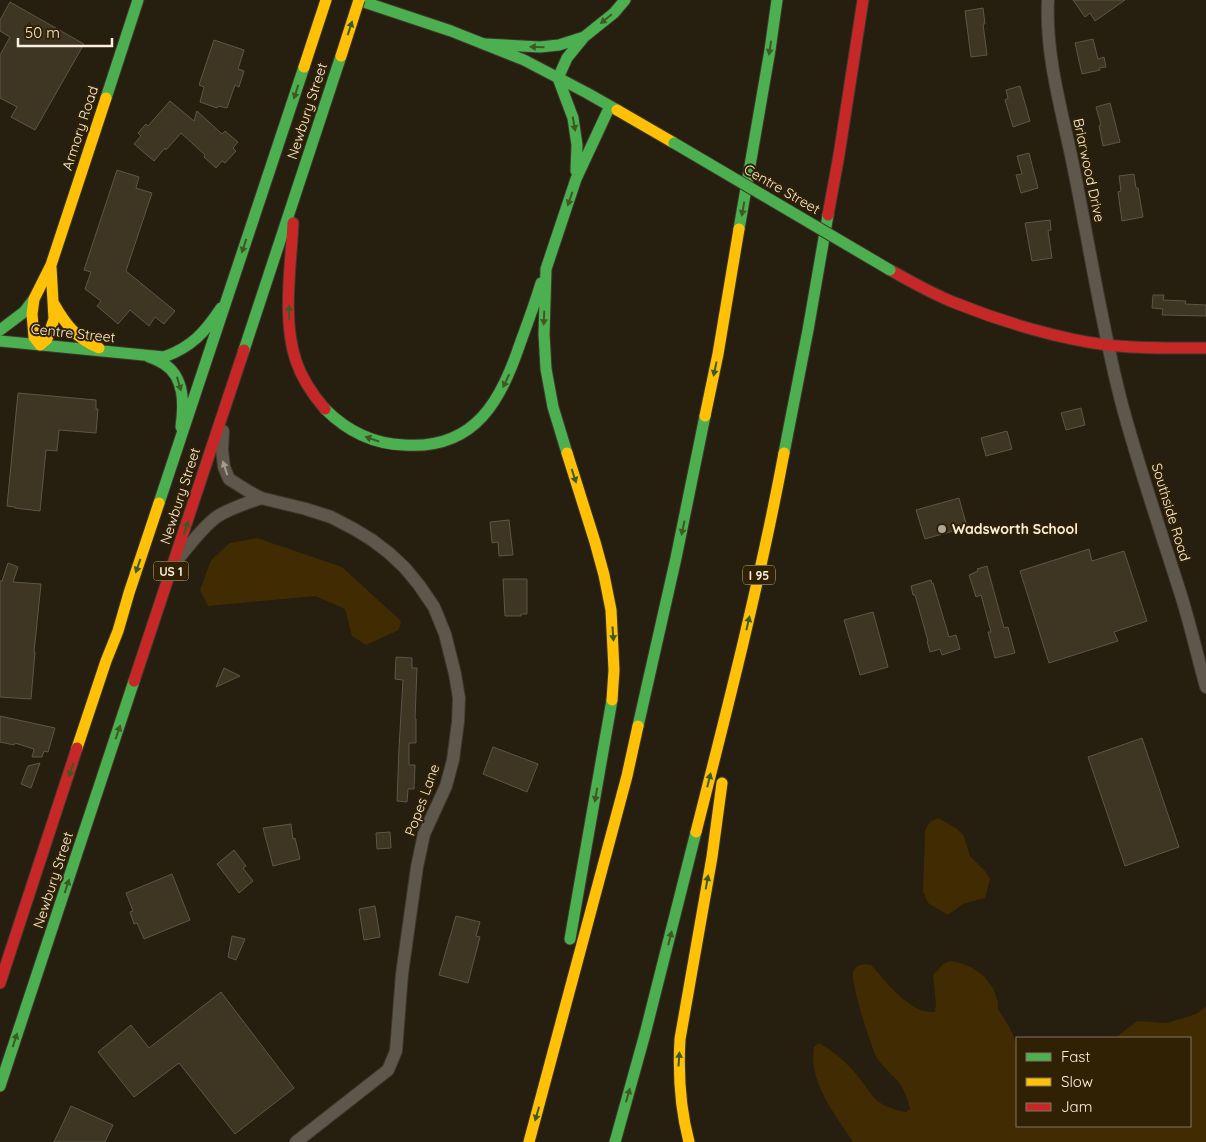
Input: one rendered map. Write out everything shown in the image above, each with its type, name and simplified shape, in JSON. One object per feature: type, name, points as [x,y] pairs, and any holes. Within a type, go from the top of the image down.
[{"type":"main road","name":"Newbury Street","points":[[0,984],[326,0]]},
{"type":"main road","name":"Newbury Street","points":[[0,1086],[174,564],[358,0]]},
{"type":"main road","name":"Centre Street","points":[[358,0],[411,17],[524,60],[610,106],[890,270],[957,304],[1018,325],[1077,340],[1108,345],[1155,348],[1206,348]]},
{"type":"main road","points":[[576,180],[577,145],[573,118],[558,78],[567,58],[584,37],[614,13],[625,0]]},
{"type":"main road","points":[[529,1142],[627,776],[676,558],[720,344],[777,0]]},
{"type":"main road","name":"I 95","points":[[615,1142],[646,1034],[732,690],[770,527],[839,155],[862,0]]},
{"type":"main road","name":"Armory Road","points":[[51,265],[54,319],[47,339],[40,345],[34,337],[32,314],[34,299],[51,265],[138,1]]},
{"type":"main road","points":[[485,44],[540,47],[559,45],[584,37]]},
{"type":"main road","points":[[295,195],[289,292],[289,326],[293,352],[301,374],[326,410],[340,423],[369,439],[400,446],[437,443],[456,437],[474,424],[498,397],[509,375],[576,180],[610,106]]},
{"type":"main road","points":[[545,1086],[612,706],[614,660],[611,610],[604,575],[588,516],[553,407],[546,369],[544,334],[546,269]]},
{"type":"main road","name":"Centre Street","points":[[0,341],[164,356],[177,353],[199,338],[227,298]]},
{"type":"main road","points":[[0,330],[24,312],[34,299]]},
{"type":"main road","points":[[54,304],[71,330],[83,341],[114,352]]},
{"type":"main road","name":"Centre Street","points":[[144,355],[170,368],[181,385],[182,418],[177,452]]},
{"type":"main road","points":[[689,1142],[680,1097],[678,1069],[680,1039],[716,829],[732,690]]},
{"type":"street","name":"Briarwood Drive","points":[[1048,0],[1047,13],[1054,75],[1076,176],[1108,345]]},
{"type":"street","name":"Southside Road","points":[[1108,345],[1129,429],[1181,595],[1206,687]]},
{"type":"street","name":"Popes Lane","points":[[223,414],[222,450],[224,467],[229,478],[248,492],[261,498],[306,509],[338,521],[372,540],[405,568],[434,607],[445,634],[459,698],[453,760],[446,786],[424,834],[417,867],[402,974],[396,1051],[388,1070],[296,1142]]},
{"type":"street","points":[[174,564],[218,516],[261,498]]},
{"type":"shaded area","points":[[257,538],[342,567],[401,621],[399,630],[366,645],[352,636],[345,609],[315,596],[208,606],[200,590],[211,560],[230,543]]},
{"type":"shaded area","points":[[938,818],[956,828],[964,836],[970,856],[990,879],[985,898],[963,904],[948,915],[928,903],[923,891],[925,830],[930,822]]},
{"type":"shaded area","points":[[950,961],[971,967],[984,976],[993,988],[998,1002],[998,1009],[1010,1028],[1016,1043],[1016,1127],[1191,1127],[1191,1037],[1116,1037],[1137,1021],[1167,1023],[1196,1014],[1206,1007],[1206,1142],[853,1142],[831,1109],[819,1085],[813,1060],[814,1047],[819,1043],[836,1054],[856,1074],[877,1101],[899,1111],[906,1112],[910,1109],[902,1087],[880,1062],[874,1052],[862,1016],[853,973],[860,965],[871,965],[899,996],[916,1008],[935,1012],[933,975],[943,964]]},
{"type":"building","points":[[1073,0],[1125,0],[1095,21],[1090,13],[1085,17]]},
{"type":"building","points":[[10,2],[84,44],[35,130],[11,117],[17,107],[0,98],[0,55],[10,37],[0,31],[0,20]]},
{"type":"building","points":[[983,8],[987,55],[971,57],[965,11]]},
{"type":"building","points":[[1093,39],[1098,59],[1104,57],[1106,67],[1082,74],[1075,43]]},
{"type":"building","points":[[214,40],[244,50],[238,69],[244,71],[239,87],[235,85],[227,108],[218,106],[217,108],[200,102],[204,87],[199,85]]},
{"type":"building","points":[[1020,86],[1030,121],[1013,127],[1005,100],[1008,98],[1006,90]]},
{"type":"building","points":[[170,101],[194,121],[197,111],[222,134],[225,131],[238,142],[233,148],[236,151],[225,163],[222,161],[216,168],[181,133],[154,161],[134,144],[141,136],[138,133],[146,124],[148,126]]},
{"type":"building","points":[[1110,103],[1120,142],[1103,146],[1099,126],[1101,125],[1096,107]]},
{"type":"building","points":[[1029,153],[1038,188],[1021,193],[1016,175],[1022,174],[1017,156]]},
{"type":"building","points":[[117,170],[139,177],[136,188],[152,193],[126,271],[175,311],[164,324],[155,317],[149,326],[130,310],[118,324],[97,306],[101,301],[85,289],[91,272],[84,270]]},
{"type":"building","points":[[1134,174],[1143,217],[1122,221],[1118,192],[1121,191],[1119,176]]},
{"type":"building","points":[[1050,220],[1051,230],[1048,231],[1052,258],[1032,261],[1025,223]]},
{"type":"building","points":[[1153,295],[1164,295],[1163,300],[1186,301],[1185,304],[1206,305],[1206,316],[1162,315],[1163,309],[1152,308]]},
{"type":"building","points":[[18,393],[96,400],[96,409],[98,409],[96,433],[59,430],[57,451],[46,450],[40,511],[7,506]]},
{"type":"building","points":[[1081,408],[1085,425],[1066,430],[1061,413]]},
{"type":"building","points":[[1007,431],[1012,449],[986,456],[981,438]]},
{"type":"building","points":[[959,498],[967,527],[925,539],[916,510]]},
{"type":"building","points":[[509,520],[513,555],[499,556],[498,542],[492,543],[490,522]]},
{"type":"building","points":[[1089,549],[1092,561],[1124,551],[1147,621],[1114,632],[1118,641],[1049,663],[1020,571]]},
{"type":"building","points":[[8,563],[18,567],[13,582],[41,584],[31,699],[0,697],[0,581],[2,581]]},
{"type":"building","points":[[987,566],[1004,628],[1008,627],[1015,653],[995,658],[988,632],[991,632],[981,595],[976,597],[969,575],[978,571],[977,569]]},
{"type":"building","points":[[503,579],[527,579],[527,614],[505,616]]},
{"type":"building","points":[[931,580],[949,637],[956,635],[960,649],[942,655],[940,649],[930,652],[911,586]]},
{"type":"building","points":[[873,612],[888,667],[860,675],[844,620]]},
{"type":"building","points":[[396,657],[412,658],[412,668],[417,668],[416,743],[409,743],[409,765],[415,765],[414,789],[408,789],[407,802],[397,801],[403,680],[395,679]]},
{"type":"building","points":[[224,668],[240,676],[216,687]]},
{"type":"building","points":[[0,716],[55,728],[48,752],[44,751],[42,757],[32,757],[34,749],[15,743],[14,745],[0,742]]},
{"type":"building","points":[[1142,738],[1179,847],[1125,866],[1088,757]]},
{"type":"building","points":[[493,747],[538,764],[527,792],[483,774]]},
{"type":"building","points":[[40,763],[31,788],[21,784],[28,766]]},
{"type":"building","points":[[291,824],[293,839],[295,838],[300,859],[273,866],[263,828]]},
{"type":"building","points":[[390,832],[391,848],[377,849],[376,833]]},
{"type":"building","points":[[234,850],[246,866],[243,868],[253,881],[239,893],[217,864]]},
{"type":"building","points":[[172,874],[190,920],[144,939],[137,923],[134,924],[130,912],[133,911],[126,893]]},
{"type":"building","points":[[375,906],[380,937],[364,940],[359,909]]},
{"type":"building","points":[[456,916],[480,922],[476,936],[480,937],[468,983],[439,975]]},
{"type":"building","points":[[232,936],[245,939],[236,960],[228,957]]},
{"type":"building","points":[[221,992],[294,1088],[235,1134],[179,1063],[134,1097],[98,1052],[131,1025],[149,1048]]},
{"type":"building","points":[[71,1106],[113,1125],[105,1142],[54,1142]]},
{"type":"traffic: fast","points":[[106,98],[138,0]]},
{"type":"traffic: fast","points":[[358,0],[451,31],[524,60],[617,110]]},
{"type":"traffic: fast","points":[[576,171],[577,145],[573,118],[558,78],[567,58],[584,37],[614,13],[625,0]]},
{"type":"traffic: fast","points":[[739,229],[777,0]]},
{"type":"traffic: fast","points":[[485,44],[540,47],[559,45],[584,37]]},
{"type":"traffic: fast","points":[[244,350],[341,56]]},
{"type":"traffic: fast","points":[[159,503],[304,67]]},
{"type":"traffic: fast","points":[[567,453],[553,407],[546,369],[544,334],[546,269],[576,179],[610,106]]},
{"type":"traffic: fast","points":[[674,143],[890,270]]},
{"type":"traffic: fast","points":[[784,453],[828,215]]},
{"type":"traffic: fast","points":[[325,409],[351,430],[371,439],[393,444],[429,444],[450,439],[467,430],[482,417],[504,383],[513,363],[541,283]]},
{"type":"traffic: fast","points":[[0,330],[24,312],[34,299]]},
{"type":"traffic: fast","points":[[0,341],[164,357],[182,349],[197,338],[221,308]]},
{"type":"traffic: fast","points":[[149,357],[164,364],[176,376],[182,392],[183,410],[181,427]]},
{"type":"traffic: fast","points":[[638,726],[676,558],[705,416]]},
{"type":"traffic: fast","points":[[0,1086],[134,681]]},
{"type":"traffic: fast","points":[[570,939],[612,700]]},
{"type":"traffic: fast","points":[[615,1142],[645,1034],[696,832]]},
{"type":"traffic: slow","points":[[304,67],[326,0]]},
{"type":"traffic: slow","points":[[341,56],[359,0]]},
{"type":"traffic: slow","points":[[40,345],[34,337],[32,314],[34,299],[51,265],[106,98]]},
{"type":"traffic: slow","points":[[617,110],[674,143]]},
{"type":"traffic: slow","points":[[705,416],[718,354],[739,229]]},
{"type":"traffic: slow","points":[[40,345],[47,339],[54,319],[51,267]]},
{"type":"traffic: slow","points":[[54,304],[72,330],[84,340],[99,348]]},
{"type":"traffic: slow","points":[[567,453],[595,542],[611,610],[614,670],[612,700]]},
{"type":"traffic: slow","points":[[696,832],[754,596],[784,453]]},
{"type":"traffic: slow","points":[[77,748],[118,631],[159,503]]},
{"type":"traffic: slow","points":[[529,1142],[627,776],[638,726]]},
{"type":"traffic: slow","points":[[689,1142],[680,1091],[680,1039],[712,857],[722,783]]},
{"type":"traffic: jam","points":[[828,215],[863,0]]},
{"type":"traffic: jam","points":[[293,223],[288,293],[289,328],[296,361],[301,374],[325,409]]},
{"type":"traffic: jam","points":[[890,270],[949,300],[994,317],[1051,334],[1119,346],[1206,348]]},
{"type":"traffic: jam","points":[[134,681],[244,350]]},
{"type":"traffic: jam","points":[[0,983],[77,748]]},
{"type":"place","name":"Wadsworth School","points":[[942,529]]}]
